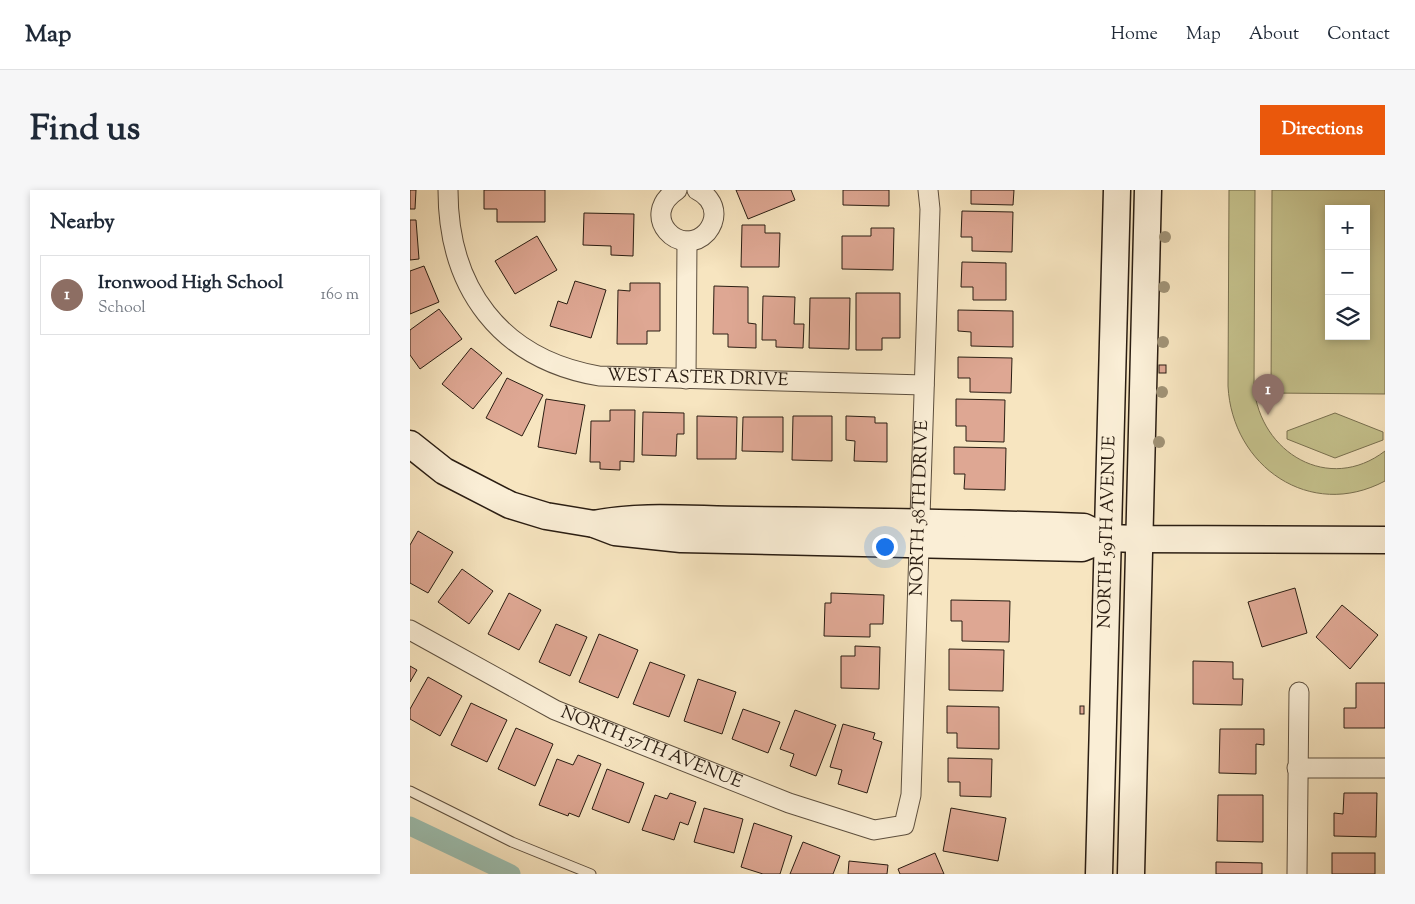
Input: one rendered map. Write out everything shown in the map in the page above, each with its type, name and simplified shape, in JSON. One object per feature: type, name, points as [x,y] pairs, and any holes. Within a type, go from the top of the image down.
[{"type":"main road","name":"NORTH 59TH AVENUE","points":[[1099,874],[1117,190]]},
{"type":"main road","name":"NORTH 59TH AVENUE","points":[[1131,874],[1148,190]]},
{"type":"main road","points":[[410,444],[444,471],[510,505],[546,516],[594,524],[615,532],[681,539],[1084,527],[1107,538],[1385,540]]},
{"type":"street","name":"WEST ASTER DRIVE","points":[[448,190],[450,218],[459,266],[470,291],[490,318],[508,337],[532,353],[560,367],[599,376],[924,385]]},
{"type":"street","points":[[677,190],[664,202],[661,210],[661,220],[670,235],[687,241],[703,236],[712,222],[712,206],[708,198],[696,190]]},
{"type":"street","name":"NORTH 58TH DRIVE","points":[[904,825],[911,795],[930,209],[928,190]]},
{"type":"street","points":[[686,379],[687,241]]},
{"type":"street","name":"NORTH 57TH AVENUE","points":[[410,630],[555,710],[789,803],[874,830],[904,825]]},
{"type":"street","points":[[1297,874],[1299,692]]},
{"type":"street","points":[[1297,768],[1385,768]]},
{"type":"lane","points":[[410,791],[512,842],[591,874]]},
{"type":"shaded area","points":[[1229,190],[1255,190],[1254,387],[1259,410],[1269,431],[1283,448],[1301,460],[1321,467],[1342,468],[1364,463],[1385,451],[1385,481],[1357,492],[1329,494],[1303,490],[1280,478],[1260,462],[1244,440],[1233,415],[1228,386]]},
{"type":"shaded area","points":[[1272,190],[1385,190],[1385,394],[1271,393]]},
{"type":"shaded area","points":[[1335,413],[1383,432],[1383,440],[1335,458],[1287,439],[1287,431]]},
{"type":"building","points":[[410,190],[416,190],[415,209],[410,209]]},
{"type":"building","points":[[484,190],[545,190],[545,222],[497,222],[497,209],[484,209]]},
{"type":"building","points":[[736,190],[791,190],[795,200],[748,219]]},
{"type":"building","points":[[843,190],[889,190],[889,206],[843,205]]},
{"type":"building","points":[[971,190],[1014,190],[1013,205],[971,204]]},
{"type":"building","points":[[962,211],[1013,212],[1012,252],[972,251],[972,237],[961,237]]},
{"type":"building","points":[[584,213],[634,214],[633,256],[611,255],[611,246],[583,245]]},
{"type":"building","points":[[410,220],[416,220],[419,259],[410,260]]},
{"type":"building","points":[[742,225],[765,225],[765,233],[780,233],[779,267],[741,267]]},
{"type":"building","points":[[871,228],[894,228],[893,270],[842,269],[842,236],[871,236]]},
{"type":"building","points":[[537,236],[557,270],[515,294],[495,261]]},
{"type":"building","points":[[962,262],[1006,263],[1006,300],[973,300],[973,287],[961,287]]},
{"type":"building","points":[[424,266],[439,302],[410,314],[410,271]]},
{"type":"building","points":[[575,281],[606,290],[591,338],[550,326],[558,301],[567,304]]},
{"type":"building","points":[[630,283],[660,283],[660,331],[647,331],[647,344],[617,344],[618,290],[630,291]]},
{"type":"building","points":[[714,286],[748,287],[748,323],[756,324],[756,348],[728,347],[728,334],[713,334]]},
{"type":"building","points":[[856,293],[900,293],[900,338],[882,338],[882,350],[856,350]]},
{"type":"building","points":[[763,296],[795,297],[794,324],[804,324],[803,348],[776,347],[776,340],[762,340]]},
{"type":"building","points":[[810,298],[850,298],[849,349],[809,348]]},
{"type":"building","points":[[439,309],[462,339],[420,369],[410,355],[410,330]]},
{"type":"building","points":[[958,310],[1013,311],[1013,347],[971,346],[971,332],[958,331]]},
{"type":"building","points":[[471,348],[502,373],[473,409],[442,384]]},
{"type":"building","points":[[958,357],[1012,358],[1011,393],[970,392],[970,378],[958,378]]},
{"type":"building","points":[[1159,365],[1166,365],[1166,373],[1159,373]]},
{"type":"building","points":[[507,378],[543,395],[522,436],[486,418]]},
{"type":"building","points":[[546,399],[585,405],[576,454],[538,447]]},
{"type":"building","points":[[956,399],[1005,400],[1004,442],[966,441],[966,426],[956,426]]},
{"type":"building","points":[[610,410],[635,410],[634,462],[620,461],[620,470],[600,469],[600,462],[590,462],[591,421],[610,421]]},
{"type":"building","points":[[643,412],[684,413],[684,434],[677,434],[676,456],[642,455]]},
{"type":"building","points":[[697,416],[737,417],[736,459],[697,459]]},
{"type":"building","points":[[793,416],[832,416],[832,461],[792,460]]},
{"type":"building","points":[[846,416],[875,417],[875,423],[887,423],[887,462],[854,461],[855,441],[846,440]]},
{"type":"building","points":[[743,417],[783,417],[783,452],[742,451]]},
{"type":"building","points":[[954,447],[1006,448],[1005,490],[964,489],[965,474],[954,474]]},
{"type":"building","points":[[418,531],[453,552],[428,593],[410,583],[410,545]]},
{"type":"building","points":[[462,569],[493,591],[469,624],[438,602]]},
{"type":"building","points":[[1295,588],[1307,633],[1262,647],[1248,602]]},
{"type":"building","points":[[509,593],[541,610],[519,650],[488,634]]},
{"type":"building","points":[[831,593],[884,595],[883,624],[870,624],[870,637],[824,636],[825,603],[831,603]]},
{"type":"building","points":[[951,600],[1010,601],[1009,642],[962,641],[962,621],[951,621]]},
{"type":"building","points":[[1342,605],[1378,635],[1350,669],[1316,637]]},
{"type":"building","points":[[556,624],[587,637],[570,676],[539,662]]},
{"type":"building","points":[[599,634],[638,650],[618,698],[579,682]]},
{"type":"building","points":[[855,646],[880,647],[879,689],[841,688],[841,656],[855,656]]},
{"type":"building","points":[[949,649],[1004,650],[1003,691],[949,690]]},
{"type":"building","points":[[1193,661],[1233,662],[1233,679],[1243,679],[1242,705],[1193,704]]},
{"type":"building","points":[[650,662],[685,675],[669,717],[633,704]]},
{"type":"building","points":[[410,666],[417,670],[410,682]]},
{"type":"building","points":[[428,677],[462,696],[440,736],[410,719],[410,709]]},
{"type":"building","points":[[698,679],[736,692],[722,734],[684,721]]},
{"type":"building","points":[[1356,683],[1385,683],[1385,728],[1344,728],[1344,708],[1356,708]]},
{"type":"building","points":[[471,703],[507,720],[487,762],[451,745]]},
{"type":"building","points":[[947,706],[999,707],[999,749],[957,748],[957,733],[947,733]]},
{"type":"building","points":[[1080,706],[1084,706],[1084,714],[1080,714]]},
{"type":"building","points":[[743,709],[780,722],[768,753],[732,739]]},
{"type":"building","points":[[795,710],[836,725],[816,776],[790,766],[794,754],[780,749]]},
{"type":"building","points":[[843,724],[875,733],[873,739],[882,742],[867,793],[838,784],[842,770],[830,767]]},
{"type":"building","points":[[516,728],[553,744],[535,786],[498,769]]},
{"type":"building","points":[[1220,729],[1264,729],[1264,745],[1256,744],[1256,774],[1219,773]]},
{"type":"building","points":[[578,755],[601,764],[579,817],[569,813],[568,816],[539,805],[557,759],[573,765]]},
{"type":"building","points":[[948,758],[992,759],[991,797],[960,796],[960,782],[948,782]]},
{"type":"building","points":[[607,769],[644,783],[629,823],[592,809]]},
{"type":"building","points":[[670,793],[696,802],[688,825],[680,822],[674,840],[642,830],[655,795],[667,799]]},
{"type":"building","points":[[1344,793],[1377,793],[1376,837],[1334,836],[1334,813],[1343,814]]},
{"type":"building","points":[[1218,795],[1263,795],[1263,842],[1217,841]]},
{"type":"building","points":[[704,808],[743,819],[734,853],[694,842]]},
{"type":"building","points":[[951,808],[1006,818],[998,861],[943,851]]},
{"type":"building","points":[[754,823],[792,836],[780,874],[763,874],[741,867]]},
{"type":"building","points":[[803,842],[840,856],[833,874],[790,874]]},
{"type":"building","points":[[935,853],[944,874],[900,874],[898,869]]},
{"type":"building","points":[[1332,853],[1375,853],[1375,874],[1332,874]]},
{"type":"building","points":[[849,861],[888,865],[887,874],[848,874]]},
{"type":"building","points":[[1216,862],[1262,863],[1262,874],[1216,874]]},
{"type":"waterway","points":[[410,826],[511,874]]},
{"type":"place","name":"Ironwood High School","points":[[1268,415]]}]
